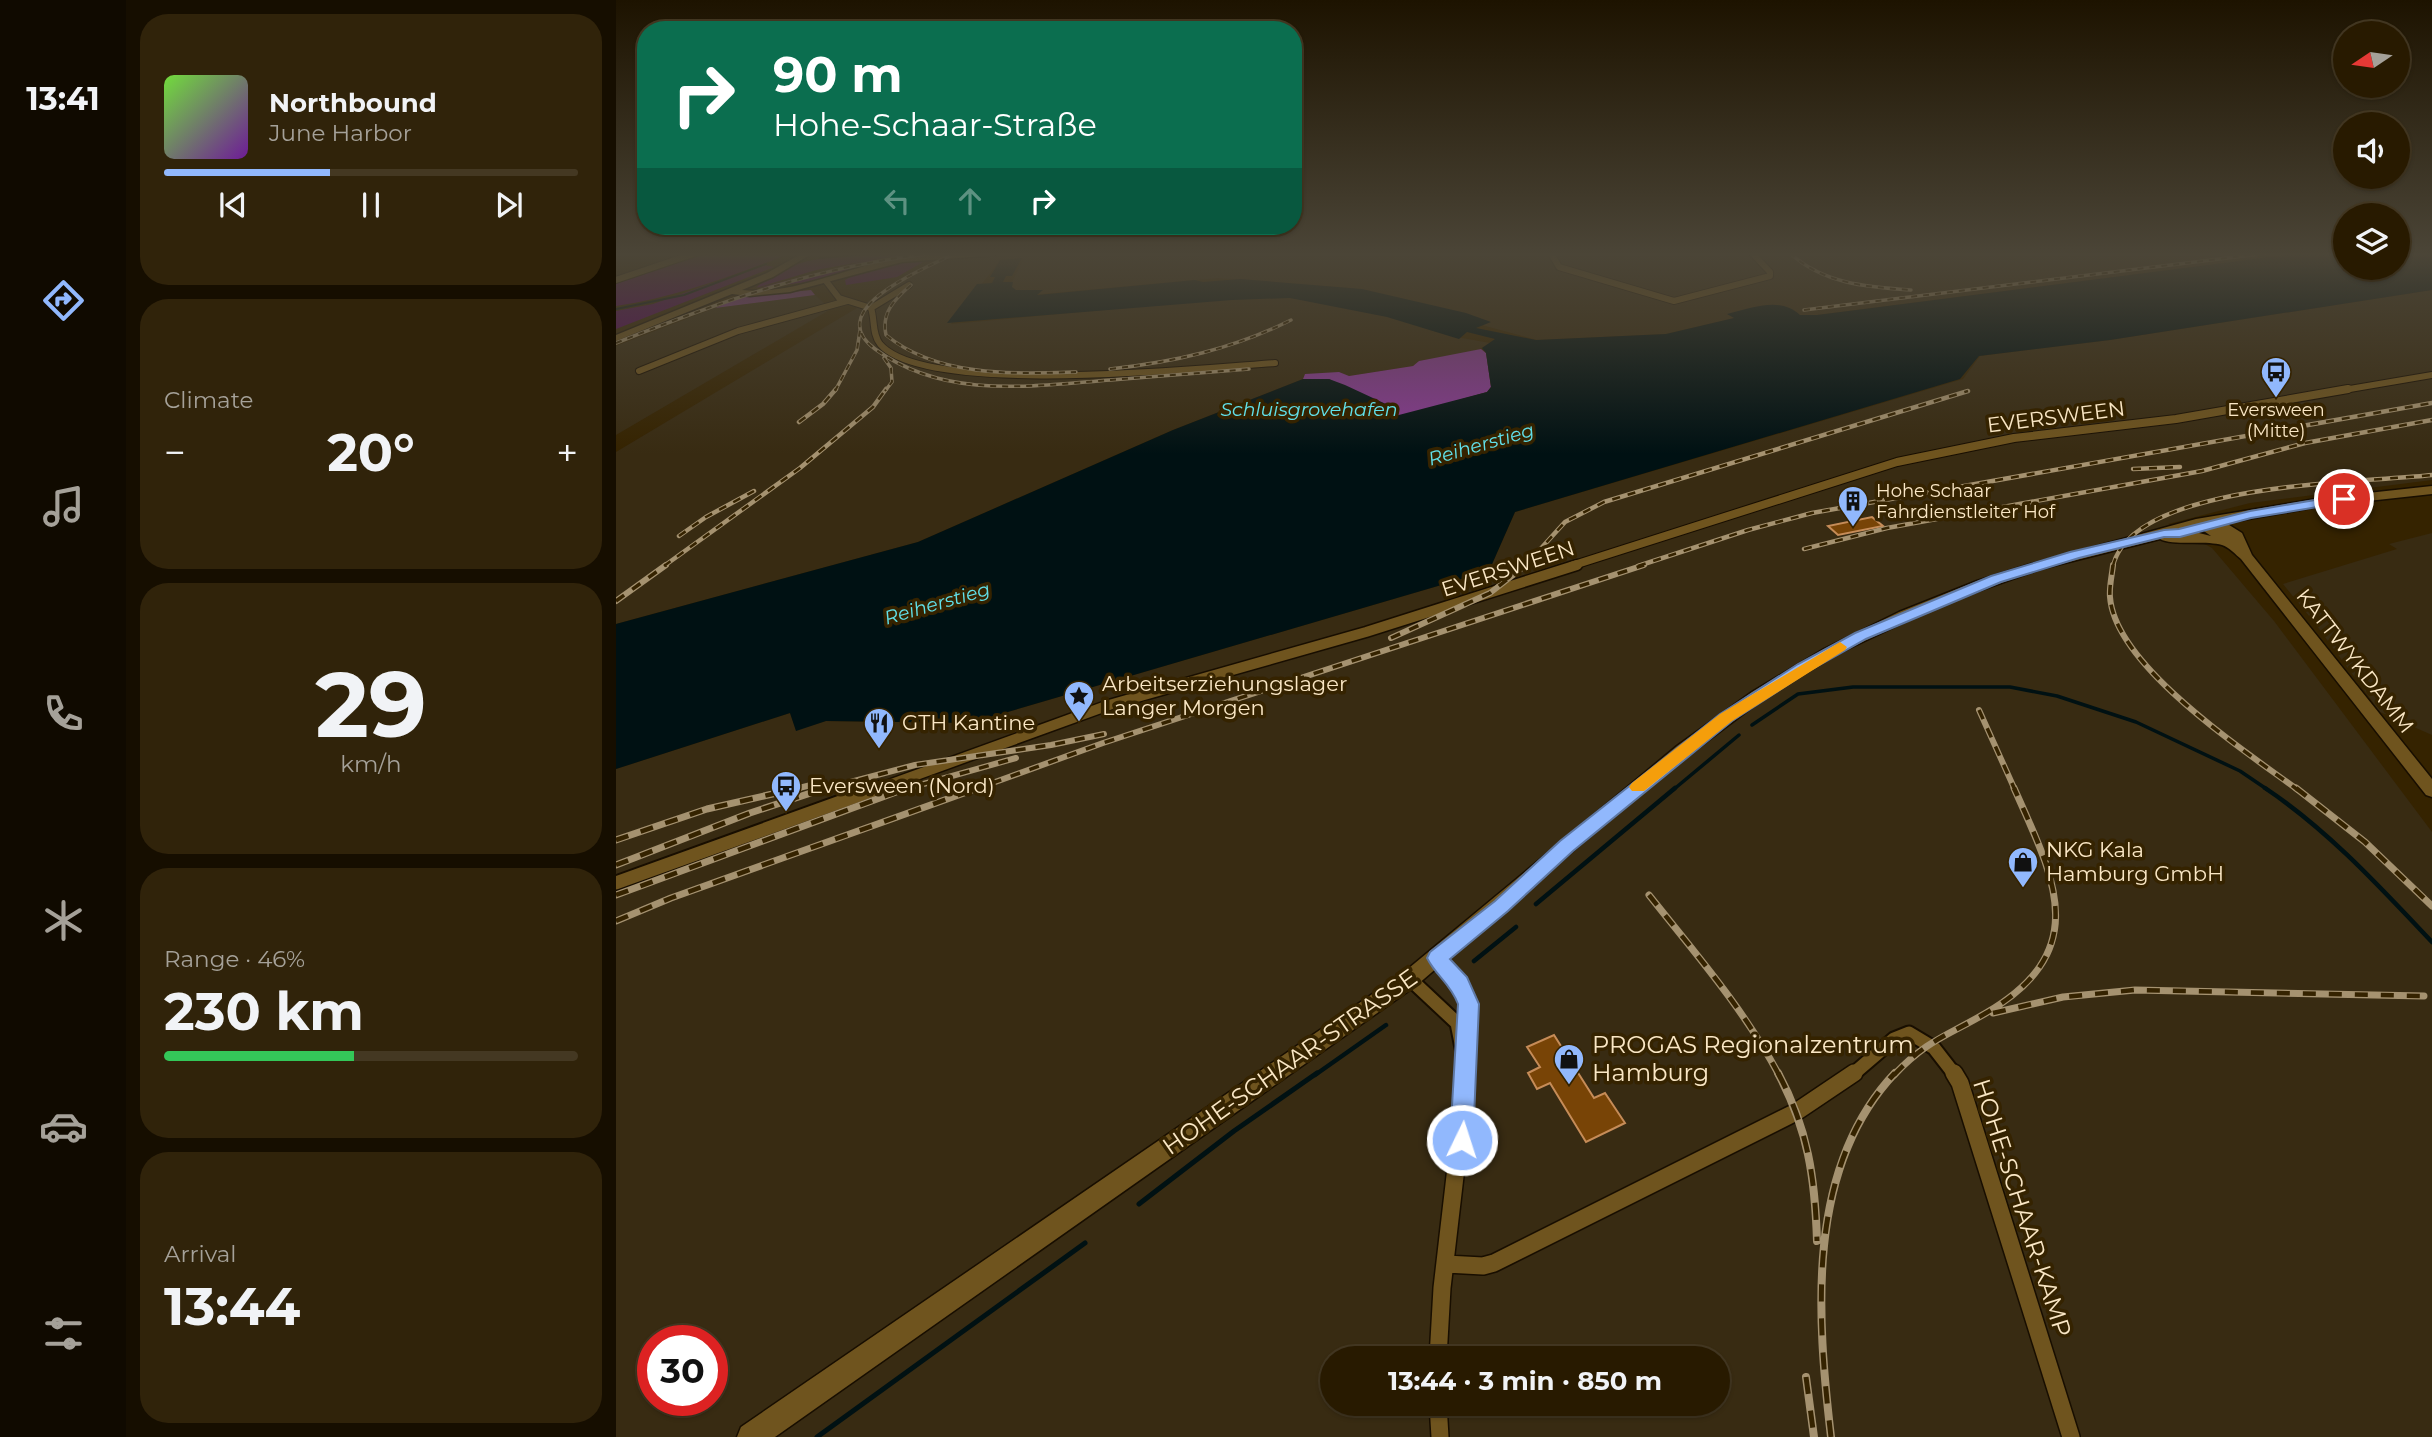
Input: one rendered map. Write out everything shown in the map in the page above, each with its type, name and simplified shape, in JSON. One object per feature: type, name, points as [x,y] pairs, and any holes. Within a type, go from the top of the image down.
[{"type":"main road","points":[[616,337],[657,320]]},
{"type":"main road","name":"HOHE-SCHAAR-STRASSE","points":[[751,1437],[1410,979],[1489,917],[1567,846],[1687,746],[1726,717],[1804,667],[1878,627],[1956,594],[2060,559],[2164,533],[2180,533],[2212,522],[2250,514],[2365,496],[2432,490]]},
{"type":"main road","points":[[2143,539],[2199,537],[2233,541],[2250,514]]},
{"type":"main road","name":"KATTWYKDAMM","points":[[2212,522],[2246,556],[2432,791]]},
{"type":"street","points":[[639,371],[747,328],[776,320]]},
{"type":"street","points":[[872,320],[872,330],[882,346],[903,359],[934,367],[1065,377],[1275,363]]},
{"type":"street","name":"EVERSWEEN","points":[[616,883],[1108,705],[1366,632],[1897,462],[1992,441],[2176,419],[2432,375]]},
{"type":"street","points":[[1437,958],[1460,983],[1469,1004],[1462,1140],[1446,1264],[1439,1346]]},
{"type":"street","points":[[1410,979],[1457,1023],[1461,1034],[1465,1089]]},
{"type":"street","name":"HOHE-SCHAAR-KAMP","points":[[1446,1264],[1483,1266],[1494,1263],[1676,1173],[1796,1112],[1843,1082],[1894,1039],[1909,1033],[1928,1042],[1945,1056],[1960,1083],[2071,1437]]},
{"type":"street","points":[[1439,1416],[1440,1437]]},
{"type":"shaded area","points":[[616,320],[639,320],[616,329]]},
{"type":"shaded area","points":[[684,320],[812,320],[616,435],[616,346]]},
{"type":"shaded area","points":[[837,320],[954,320],[951,324],[994,320],[1407,320],[1462,338],[1490,343],[1476,351],[1419,361],[1413,366],[1349,376],[1305,374],[1303,379],[1173,430],[918,542],[616,624],[616,452]]},
{"type":"shaded area","points":[[1484,320],[1726,320],[1666,334],[1537,340],[1482,325],[1487,321]]},
{"type":"shaded area","points":[[2238,320],[2432,320],[2432,480],[2250,503],[2168,524],[2212,548],[2274,621],[2432,832],[2432,1437],[616,1437],[616,769],[790,713],[796,730],[826,721],[970,723],[1489,571],[1515,512],[1963,379],[1980,356]]},
{"type":"shaded area","points":[[1481,349],[1486,353],[1491,387],[1487,392],[1402,416],[1394,416],[1329,379],[1303,379],[1305,374],[1339,372],[1349,376],[1413,366],[1419,361]]},
{"type":"shaded area","points":[[2432,533],[2432,735],[2380,712],[2283,584],[2397,549],[2389,544]]},
{"type":"water","points":[[949,320],[983,320],[947,323]]},
{"type":"water","points":[[1397,320],[1486,320],[1491,322],[1476,328],[1536,340],[1666,334],[1725,320],[2238,320],[2110,340],[1979,356],[1960,379],[1515,512],[1489,571],[970,723],[826,721],[796,731],[790,713],[616,769],[616,624],[918,542],[1173,430],[1303,379],[1329,379],[1345,385],[1388,405],[1395,416],[1487,392],[1491,387],[1486,353],[1482,348],[1495,339],[1467,332],[1459,339]]},
{"type":"building","name":"Hohe Schaar Fahrdienstleiter Hof","points":[[1872,517],[1883,526],[1838,535],[1828,526]]},
{"type":"building","name":"PROGAS Regionalzentrum Hamburg","points":[[1554,1035],[1594,1098],[1605,1093],[1625,1123],[1586,1142],[1550,1083],[1537,1089],[1528,1073],[1540,1067],[1527,1047]]},
{"type":"waterway","points":[[1752,725],[1798,694],[1853,687],[2010,687],[2057,696],[2136,722],[2240,771],[2268,790]]},
{"type":"waterway","points":[[1673,790],[1739,735]]},
{"type":"waterway","points":[[1536,904],[1675,788]]},
{"type":"waterway","points":[[2265,788],[2332,841],[2432,942]]},
{"type":"waterway","points":[[1474,961],[1516,927]]},
{"type":"waterway","points":[[1315,1075],[1386,1025]]},
{"type":"waterway","points":[[1139,1204],[1234,1131],[1317,1073]]},
{"type":"waterway","points":[[817,1437],[1085,1243]]},
{"type":"railway","points":[[616,343],[676,320]]},
{"type":"railway","points":[[860,320],[862,334],[875,349],[902,365],[959,383],[989,386],[1050,385],[1249,369]]},
{"type":"railway","points":[[886,320],[886,335],[906,349],[952,366],[1002,372],[1076,372]]},
{"type":"railway","points":[[1110,369],[1203,353],[1247,339],[1291,320]]},
{"type":"railway","points":[[835,391],[857,350],[860,330]]},
{"type":"railway","points":[[884,358],[891,368],[892,382],[885,391]]},
{"type":"railway","points":[[799,422],[823,404],[836,389]]},
{"type":"railway","points":[[664,566],[800,468],[873,407],[886,389]]},
{"type":"railway","points":[[1526,565],[1565,522],[1604,502],[1968,391]]},
{"type":"railway","points":[[1638,566],[1748,530],[1812,513],[2432,403]]},
{"type":"railway","points":[[1804,549],[1887,528],[2202,471],[2305,443],[2432,420]]},
{"type":"railway","points":[[2133,469],[2180,467]]},
{"type":"railway","points":[[2113,566],[2129,538],[2161,517],[2204,502],[2305,485],[2432,475]]},
{"type":"railway","points":[[679,536],[706,517],[754,491]]},
{"type":"railway","points":[[616,601],[666,565]]},
{"type":"railway","points":[[1391,638],[1490,593],[1526,565]]},
{"type":"railway","points":[[973,790],[1103,743],[1644,565]]},
{"type":"railway","points":[[2113,565],[2110,597],[2117,624],[2134,651],[2186,705],[2298,790]]},
{"type":"railway","points":[[1979,710],[2015,790]]},
{"type":"railway","points":[[820,790],[915,765],[1051,745],[1104,734]]},
{"type":"railway","points":[[902,790],[1016,758]]},
{"type":"railway","points":[[799,788],[811,785]]},
{"type":"railway","points":[[616,840],[707,809],[799,788]]},
{"type":"railway","points":[[791,790],[799,788]]},
{"type":"railway","points":[[616,865],[750,813],[826,788]]},
{"type":"railway","points":[[616,895],[907,788]]},
{"type":"railway","points":[[616,921],[671,898],[978,788]]},
{"type":"railway","points":[[1894,1075],[1927,1046],[1986,1013],[2020,989],[2042,964],[2053,938],[2056,911],[2051,882],[2042,852],[2014,788]]},
{"type":"railway","points":[[2296,788],[2365,842],[2432,906]]},
{"type":"railway","points":[[1649,895],[1735,1004],[1779,1075]]},
{"type":"railway","points":[[1993,1013],[2063,997],[2135,990],[2424,996]]},
{"type":"railway","points":[[1831,1437],[1822,1343],[1821,1294],[1824,1246],[1832,1198],[1845,1153],[1866,1111],[1895,1073]]},
{"type":"railway","points":[[1779,1075],[1796,1114],[1808,1154],[1817,1241]]},
{"type":"railway","points":[[1806,1377],[1814,1437]]},
{"type":"slow traffic","points":[[1638,787],[1726,717],[1840,647]]},
{"type":"place","name":"Eversween (Mitte)","points":[[2276,399]]},
{"type":"place","name":"Hohe Schaar Fahrdienstleiter Hof","points":[[1853,528]]},
{"type":"place","name":"Arbeitserziehungslager Langer Morgen","points":[[1079,723]]},
{"type":"place","name":"GTH Kantine","points":[[879,750]]},
{"type":"place","name":"Eversween (Nord)","points":[[786,813]]},
{"type":"place","name":"NKG Kala Hamburg GmbH","points":[[2023,889]]},
{"type":"place","name":"PROGAS Regionalzentrum Hamburg","points":[[1569,1086]]},
{"type":"route","points":[[1462,1140],[1469,1004],[1460,983],[1437,958],[1502,906],[1567,846],[1726,717],[1804,667],[1860,636],[1996,579],[2075,555],[2164,533],[2180,533],[2250,514],[2344,499]]},
{"type":"water label","name":"Schluisgrovehafen","points":[[1309,409]]},
{"type":"water label","name":"Reiherstieg","points":[[1481,444]]},
{"type":"water label","name":"Reiherstieg","points":[[937,603]]}]
